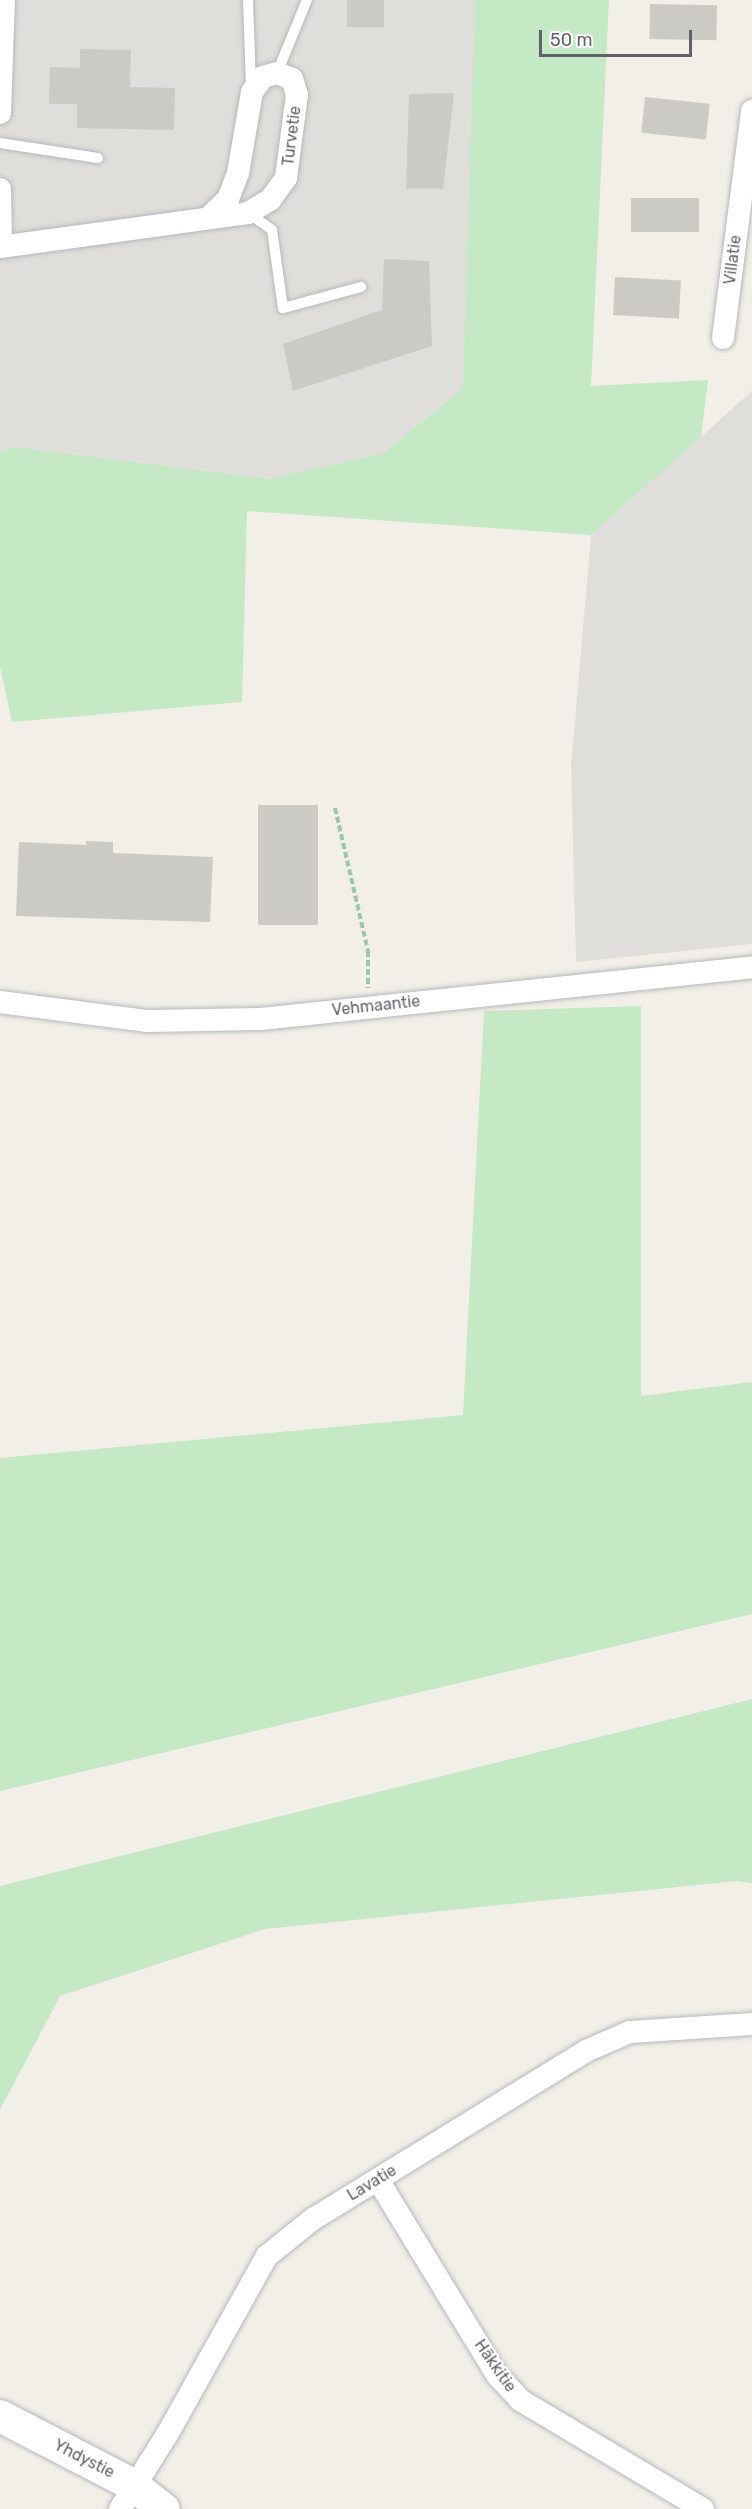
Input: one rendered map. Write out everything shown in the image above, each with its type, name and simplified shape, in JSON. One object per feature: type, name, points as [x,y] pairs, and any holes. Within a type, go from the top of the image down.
[{"type":"street","points":[[0,113],[4,0]]},
{"type":"street","points":[[208,218],[228,199],[238,173],[252,92],[263,77],[277,73]]},
{"type":"street","name":"Turvetie","points":[[1,247],[248,213],[270,200],[286,178],[297,95],[291,79],[277,73]]},
{"type":"street","name":"Villatie","points":[[723,338],[752,111]]},
{"type":"street","points":[[0,189],[1,247]]},
{"type":"street","name":"Vehmaantie","points":[[0,1002],[146,1021],[261,1019],[752,967]]},
{"type":"street","name":"Lavatie","points":[[127,2497],[168,2433],[267,2256],[313,2219],[597,2046],[640,2031],[752,2024]]},
{"type":"street","name":"Häkkitie","points":[[378,2180],[497,2375],[520,2400],[703,2509]]},
{"type":"street","name":"Yhdystie","points":[[0,2416],[127,2497],[164,2509]]},
{"type":"lane","points":[[248,0],[252,92]]},
{"type":"lane","points":[[277,73],[307,0]]},
{"type":"lane","points":[[0,143],[98,158]]},
{"type":"lane","points":[[248,213],[272,230],[283,308],[361,287]]},
{"type":"path","points":[[335,808],[368,951],[369,1007]]},
{"type":"shaded area","points":[[0,0],[483,0],[463,388],[383,453],[269,479],[15,447],[0,451]]},
{"type":"shaded area","points":[[752,391],[752,944],[576,962],[571,767],[591,535]]},
{"type":"green space","points":[[475,0],[609,0],[591,386],[708,380],[701,437],[591,535],[247,511],[242,702],[12,722],[0,666],[0,451],[15,447],[269,479],[383,453],[463,388]]},
{"type":"green space","points":[[641,1006],[641,1396],[752,1382],[752,1614],[0,1791],[0,1458],[463,1415],[484,1011]]},
{"type":"green space","points":[[752,1699],[752,1883],[737,1881],[265,1929],[60,1996],[0,2110],[0,1886]]},
{"type":"building","points":[[347,0],[384,0],[384,27],[347,27]]},
{"type":"building","points":[[650,4],[717,5],[716,40],[649,39]]},
{"type":"building","points":[[80,49],[131,50],[130,87],[175,88],[174,130],[77,128],[77,104],[49,104],[50,67],[80,68]]},
{"type":"building","points":[[454,93],[443,189],[406,189],[409,94]]},
{"type":"building","points":[[645,97],[710,104],[706,140],[641,133]]},
{"type":"building","points":[[631,198],[699,198],[699,232],[631,232]]},
{"type":"building","points":[[384,259],[429,261],[432,346],[293,391],[283,344],[382,310]]},
{"type":"building","points":[[615,277],[681,280],[679,318],[613,315]]},
{"type":"building","points":[[258,805],[318,805],[318,925],[258,925]]},
{"type":"building","points":[[86,841],[113,842],[113,853],[213,857],[210,922],[16,916],[19,842],[86,845]]}]
